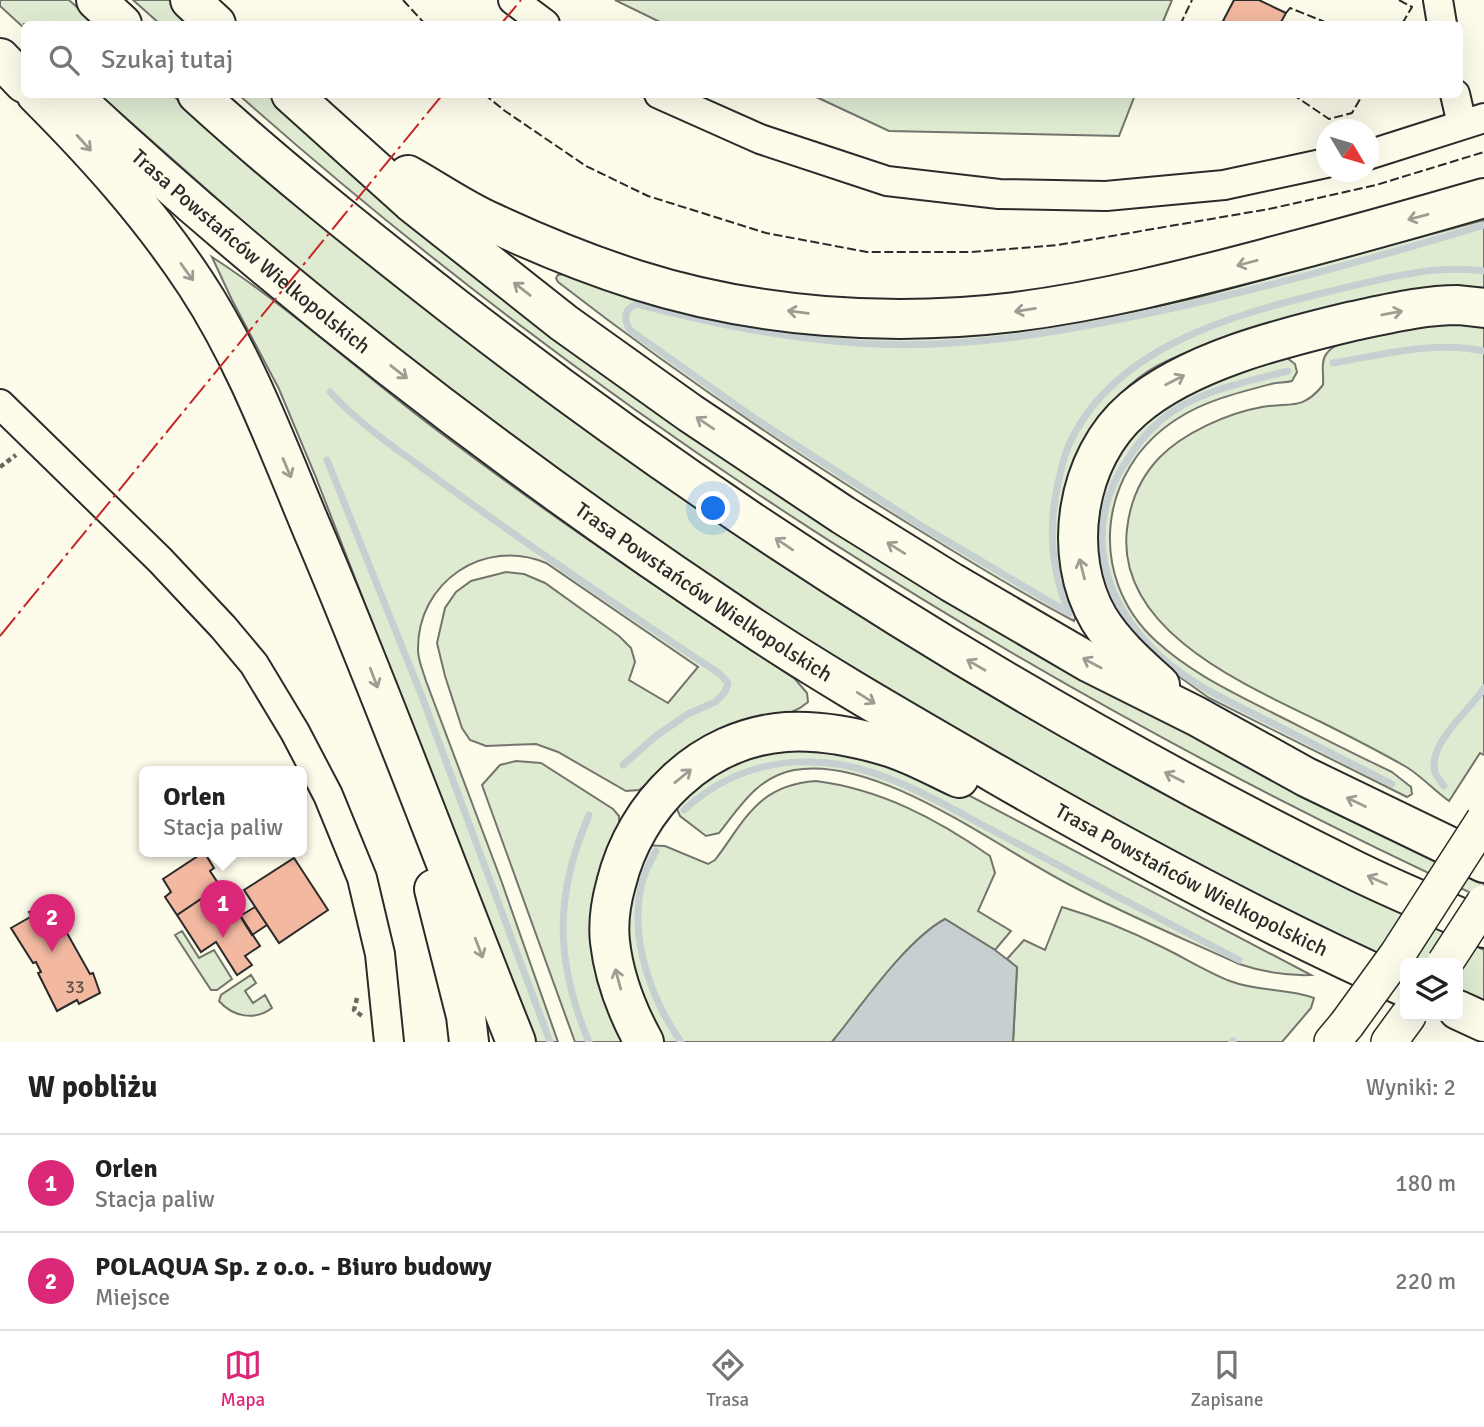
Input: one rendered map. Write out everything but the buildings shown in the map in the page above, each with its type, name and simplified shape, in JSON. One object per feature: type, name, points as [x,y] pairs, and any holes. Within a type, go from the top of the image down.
[{"type":"highway","points":[[96,0],[119,21]]},
{"type":"highway","points":[[190,0],[213,21]]},
{"type":"highway","points":[[0,29],[21,49]]},
{"type":"highway","points":[[0,58],[21,80]]},
{"type":"highway","points":[[40,98],[83,141],[147,216],[196,284],[236,354],[354,627],[516,1042]]},
{"type":"highway","name":"Trasa Powstańców Wielkopolskich","points":[[75,98],[213,221],[325,315],[479,434],[612,531],[760,632],[906,723],[1085,825],[1311,944],[1400,985]]},
{"type":"highway","points":[[202,98],[373,244],[529,365],[661,460],[802,556],[952,650],[1129,754],[1352,869],[1484,928]]},
{"type":"highway","points":[[295,98],[411,202],[564,323],[690,413],[843,515],[1090,663],[1196,716],[1306,778],[1484,863]]},
{"type":"highway","points":[[305,98],[405,173],[488,221],[587,263],[697,295],[764,308],[830,316],[900,319],[955,317],[1015,312],[1105,297],[1203,275],[1484,198]]},
{"type":"highway","points":[[1196,716],[1138,666],[1116,642],[1098,617],[1087,590],[1079,559],[1081,501],[1091,470],[1108,438],[1131,410],[1163,386],[1196,369],[1307,332],[1421,308],[1458,305],[1484,308]]},
{"type":"highway","points":[[644,1042],[618,983],[609,940],[612,900],[622,859],[644,816],[664,792],[709,755],[747,739],[786,732],[821,733],[887,746],[963,780],[1085,825]]},
{"type":"highway","points":[[409,771],[431,878],[466,1016],[469,1042]]},
{"type":"highway","points":[[1463,1012],[1484,1022]]},
{"type":"main road","points":[[1339,1033],[1397,955],[1484,820]]},
{"type":"main road","points":[[1448,958],[1484,904]]},
{"type":"main road","points":[[1388,1042],[1404,1021]]},
{"type":"street","points":[[513,0],[541,21]]},
{"type":"street","points":[[1438,0],[1442,21]]},
{"type":"street","points":[[668,98],[761,139],[887,181],[999,194],[1106,196],[1224,185],[1316,165]]},
{"type":"street","points":[[1379,151],[1473,121],[1458,98]]},
{"type":"street","points":[[0,404],[160,560],[254,664],[328,795],[362,878],[380,954],[389,1042]]},
{"type":"green space","points":[[0,0],[69,0],[93,21],[21,21],[21,25],[0,6]]},
{"type":"green space","points":[[133,0],[169,0],[193,21],[157,21]]},
{"type":"green space","points":[[615,0],[1172,0],[1163,21],[658,21]]},
{"type":"green space","points":[[103,98],[176,98],[406,292],[1351,884],[1484,950],[1484,1004],[1463,994],[1463,958],[1400,958],[1400,967],[1327,934],[1041,781],[847,667],[596,500],[336,304]]},
{"type":"green space","points":[[243,98],[276,98],[354,164],[635,382],[1484,872],[1484,899],[1317,818],[1152,732],[990,640],[832,542],[677,439],[526,330],[380,215]]},
{"type":"green space","points":[[818,98],[1134,98],[1119,136],[889,131]]},
{"type":"green space","points":[[1484,220],[1484,288],[1452,286],[1416,290],[1231,338],[1193,350],[1157,366],[1120,395],[1089,435],[1068,481],[1062,504],[1060,550],[1076,615],[1074,621],[950,549],[774,437],[643,346],[556,278],[564,274],[878,337],[979,335],[1132,312],[1203,296]]},
{"type":"green space","points":[[212,257],[299,320],[482,464],[615,558],[795,679],[807,693],[808,702],[800,708],[652,780],[639,790],[626,791],[558,752],[536,744],[486,746],[470,740],[462,728],[437,643],[445,608],[456,592],[471,581],[506,572],[524,574],[545,583],[619,636],[631,648],[635,662],[629,680],[668,703],[698,667],[546,563],[523,556],[500,556],[478,561],[458,571],[442,586],[429,604],[421,626],[418,650],[420,662],[558,1042],[535,1042],[315,475],[279,389]]},
{"type":"green space","points":[[1428,324],[1484,324],[1484,755],[1480,753],[1449,801],[1408,768],[1256,690],[1191,649],[1163,625],[1142,597],[1129,565],[1127,529],[1134,500],[1142,482],[1159,458],[1180,440],[1235,414],[1262,407],[1296,404],[1309,399],[1323,385],[1325,356],[1334,347],[1358,337]]},
{"type":"green space","points":[[1277,358],[1287,358],[1295,364],[1297,372],[1292,381],[1235,394],[1188,413],[1151,440],[1131,466],[1117,494],[1111,525],[1111,556],[1119,586],[1134,615],[1156,641],[1183,663],[1242,697],[1392,772],[1411,787],[1412,794],[1407,797],[1209,698],[1149,655],[1109,608],[1093,540],[1107,473],[1140,425],[1197,387]]},
{"type":"green space","points":[[791,746],[917,768],[1311,975],[1274,973],[1239,964],[1090,896],[936,808],[862,776],[827,769],[794,770],[781,774],[751,794],[719,833],[706,836],[680,816],[675,804],[721,764]]},
{"type":"green space","points":[[516,761],[541,763],[613,809],[619,816],[628,1042],[575,1042],[482,785],[500,765]]},
{"type":"green space","points":[[816,781],[885,798],[929,818],[990,856],[995,873],[978,911],[1011,931],[995,950],[945,919],[903,956],[832,1042],[662,1042],[629,960],[625,920],[642,845],[665,846],[708,864],[715,860],[745,818],[767,797],[780,789]]},
{"type":"green space","points":[[1062,907],[1138,935],[1230,981],[1314,998],[1311,1008],[1282,1042],[1013,1042],[1017,968],[1007,959],[1024,940],[1045,950]]},
{"type":"green space","points":[[182,931],[199,958],[214,950],[232,979],[217,990],[211,990],[175,935]]},
{"type":"green space","points":[[251,975],[256,983],[245,991],[253,1003],[265,995],[272,1008],[259,1015],[237,1014],[219,1001],[221,995]]},
{"type":"shaded area","points":[[945,919],[1017,967],[1013,1042],[832,1042],[900,958],[930,929]]},
{"type":"waterway","points":[[1484,225],[1336,268],[1187,305],[1064,330],[982,341],[898,345],[828,341],[746,329],[637,304],[627,311],[626,322],[630,330],[760,422],[920,525],[1069,613],[1058,581],[1053,549],[1053,517],[1058,483],[1068,447],[1088,413],[1113,384],[1178,341],[1252,312],[1405,274],[1464,269],[1484,271]]},
{"type":"waterway","points":[[1333,363],[1428,348],[1484,351]]},
{"type":"waterway","points":[[1288,371],[1229,386],[1186,403],[1149,432],[1129,457],[1114,483],[1105,509],[1102,536],[1104,562],[1124,611],[1140,634],[1173,667],[1229,702],[1392,784]]},
{"type":"waterway","points":[[330,392],[357,418],[401,453],[548,558],[720,674],[728,683],[725,692],[715,702],[688,714],[656,736],[623,765]]},
{"type":"waterway","points":[[327,460],[421,694],[550,1042]]},
{"type":"waterway","points":[[1444,786],[1435,772],[1437,750],[1451,728],[1484,688]]},
{"type":"waterway","points":[[684,810],[718,785],[736,776],[774,764],[815,762],[859,769],[925,794],[1239,960]]},
{"type":"waterway","points":[[589,815],[569,873],[563,928],[570,984],[589,1042]]},
{"type":"waterway","points":[[656,851],[641,886],[638,912],[641,951],[653,990],[681,1042]]},
{"type":"fence","points":[[403,0],[422,21]]},
{"type":"fence","points":[[1182,21],[1192,0]]},
{"type":"fence","points":[[1399,0],[1412,7],[1404,21]]},
{"type":"fence","points":[[1286,13],[1290,8],[1322,21]]},
{"type":"fence","points":[[489,98],[586,166],[648,196],[766,233],[867,252],[971,252],[1058,245],[1269,209],[1376,185],[1484,152]]},
{"type":"fence","points":[[1298,98],[1329,119],[1352,113],[1361,98]]},
{"type":"power","points":[[504,21],[521,0]]},
{"type":"power","points":[[0,636],[440,98]]},
{"type":"place","name":"Orlen","points":[[223,938]]},
{"type":"place","name":"POLAQUA Sp. z o.o. - Biuro budowy","points":[[52,952]]}]
